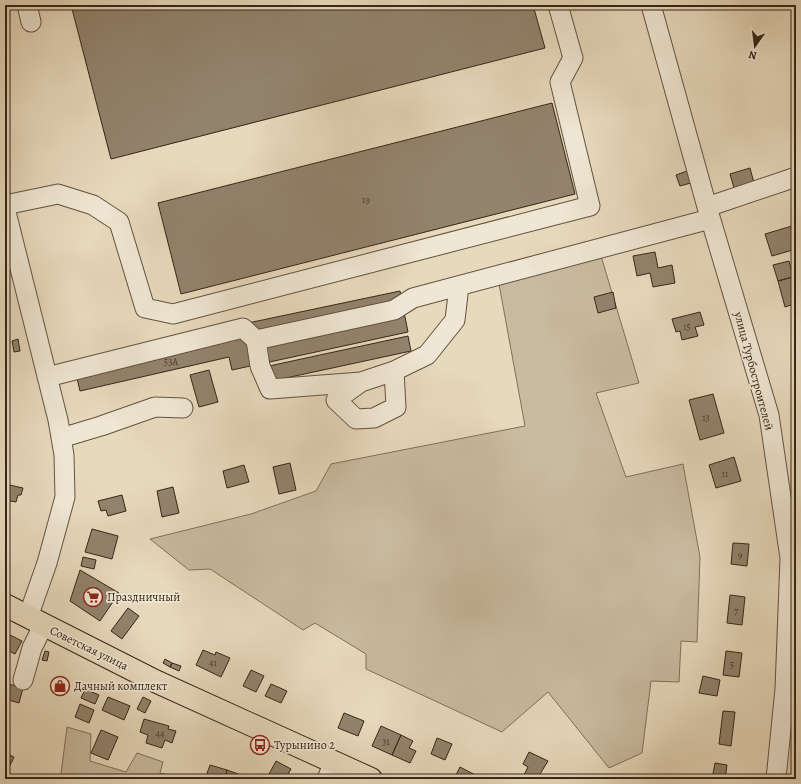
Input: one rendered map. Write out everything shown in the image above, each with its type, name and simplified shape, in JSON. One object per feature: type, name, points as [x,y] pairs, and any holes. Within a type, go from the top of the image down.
[{"type":"main road","name":"Советская улица","points":[[5,605],[35,622],[331,770],[371,779]]},
{"type":"street","points":[[23,680],[32,648],[35,622],[47,563],[65,497],[64,455],[47,377],[5,206],[58,194],[93,205],[119,222],[146,308],[173,314],[590,206],[560,82],[572,58],[558,5]]},
{"type":"street","name":"улица Турбостроителей","points":[[651,5],[709,213],[769,415],[790,558],[785,690],[776,779]]},
{"type":"street","points":[[256,340],[394,310],[413,298],[709,213],[796,177]]},
{"type":"street","points":[[47,377],[242,328],[256,340],[260,366],[270,389],[361,382],[394,371],[427,355],[455,320],[459,286]]},
{"type":"street","points":[[361,382],[336,400],[356,419],[374,418],[396,407],[394,371]]},
{"type":"street","points":[[61,438],[156,407],[183,408]]},
{"type":"shaded area","points":[[601,256],[639,383],[596,393],[626,477],[683,464],[700,557],[697,642],[681,641],[679,682],[651,681],[642,753],[609,768],[548,692],[502,732],[366,669],[366,654],[315,623],[303,630],[210,569],[189,570],[150,539],[251,514],[316,491],[331,464],[525,426],[499,284]]},
{"type":"shaded area","points":[[67,727],[91,734],[90,761],[126,772],[137,753],[163,762],[160,773],[186,779],[75,779],[61,774]]},
{"type":"building","points":[[71,5],[533,5],[545,48],[111,159]]},
{"type":"building","points":[[552,103],[575,194],[181,294],[158,203]]},
{"type":"building","points":[[750,168],[754,183],[734,188],[730,174]]},
{"type":"building","points":[[687,171],[691,183],[680,186],[676,175]]},
{"type":"building","points":[[792,226],[796,238],[796,249],[772,256],[765,234]]},
{"type":"building","points":[[655,252],[658,268],[672,265],[675,283],[653,287],[650,273],[637,276],[633,256]]},
{"type":"building","points":[[789,261],[793,277],[778,281],[773,265]]},
{"type":"building","points":[[796,276],[796,316],[794,317],[791,305],[785,307],[778,281]]},
{"type":"building","points":[[400,291],[402,300],[249,332],[248,323]]},
{"type":"building","points":[[613,292],[616,308],[598,313],[594,297]]},
{"type":"building","points":[[404,312],[408,332],[265,363],[261,343]]},
{"type":"building","points":[[700,312],[704,325],[695,327],[698,336],[682,340],[680,331],[676,332],[672,319]]},
{"type":"building","points":[[248,335],[255,365],[232,370],[229,357],[80,391],[76,374]]},
{"type":"building","points":[[408,336],[411,351],[272,381],[269,366]]},
{"type":"building","points":[[18,339],[20,351],[14,352],[12,341]]},
{"type":"building","points":[[209,370],[218,402],[199,407],[190,375]]},
{"type":"building","points":[[713,394],[724,433],[700,440],[689,400]]},
{"type":"building","points":[[734,457],[741,481],[716,488],[709,465]]},
{"type":"building","points":[[290,463],[296,490],[279,494],[273,467]]},
{"type":"building","points":[[244,465],[249,482],[227,488],[223,471]]},
{"type":"building","points":[[5,484],[23,488],[21,495],[18,495],[16,502],[5,500]]},
{"type":"building","points":[[173,487],[179,513],[162,517],[157,491]]},
{"type":"building","points":[[122,495],[126,511],[108,516],[106,510],[101,511],[98,501]]},
{"type":"building","points":[[92,529],[118,536],[112,559],[85,552]]},
{"type":"building","points":[[733,543],[749,544],[747,566],[731,564]]},
{"type":"building","points":[[83,557],[96,560],[94,569],[81,566]]},
{"type":"building","name":"Праздничный","points":[[80,570],[119,593],[100,621],[70,601]]},
{"type":"building","points":[[730,595],[745,597],[742,625],[727,623]]},
{"type":"building","points":[[128,608],[139,616],[122,639],[111,631]]},
{"type":"building","points":[[6,633],[22,641],[15,654],[5,649]]},
{"type":"building","points":[[203,650],[215,655],[216,652],[230,658],[221,677],[196,665]]},
{"type":"building","points":[[45,651],[49,652],[47,661],[42,660]]},
{"type":"building","points":[[726,651],[742,653],[739,677],[723,675]]},
{"type":"building","points":[[165,659],[172,663],[170,667],[163,663]]},
{"type":"building","points":[[172,663],[181,666],[179,671],[170,667]]},
{"type":"building","points":[[251,670],[264,676],[256,692],[243,686]]},
{"type":"building","points":[[703,676],[720,680],[717,696],[699,693]]},
{"type":"building","points":[[5,683],[23,688],[19,703],[5,699]]},
{"type":"building","points":[[271,684],[287,691],[281,703],[265,696]]},
{"type":"building","points":[[85,689],[99,695],[95,704],[81,698]]},
{"type":"building","points":[[108,697],[130,706],[124,720],[102,710]]},
{"type":"building","points":[[143,697],[151,701],[145,713],[137,709]]},
{"type":"building","points":[[80,704],[94,710],[89,723],[75,717]]},
{"type":"building","points":[[723,711],[735,712],[731,746],[719,744]]},
{"type":"building","points":[[344,713],[364,721],[358,736],[338,728]]},
{"type":"building","points":[[144,719],[169,726],[168,729],[176,731],[172,743],[165,740],[162,748],[146,743],[148,735],[140,732]]},
{"type":"building","points":[[381,726],[401,735],[392,755],[372,746]]},
{"type":"building","points":[[101,730],[118,737],[108,760],[91,753]]},
{"type":"building","points":[[401,735],[413,741],[409,748],[416,751],[410,763],[392,755]]},
{"type":"building","points":[[437,738],[452,744],[445,760],[431,754]]},
{"type":"building","points":[[529,752],[548,761],[537,779],[522,779],[528,767],[523,764]]},
{"type":"building","points":[[5,753],[14,757],[6,774],[5,774]]},
{"type":"building","points":[[276,761],[291,769],[285,779],[278,779],[269,774]]},
{"type":"building","points":[[715,763],[727,765],[725,779],[712,779]]},
{"type":"building","points":[[210,765],[227,770],[225,779],[205,779]]},
{"type":"building","points":[[460,767],[477,776],[475,779],[454,779]]},
{"type":"building","points":[[227,770],[247,777],[246,779],[225,779]]},
{"type":"place","name":"Праздничный","points":[[93,597]]},
{"type":"place","name":"Дачный комплект","points":[[60,686]]},
{"type":"place","name":"Турынино 2","points":[[260,745]]}]
